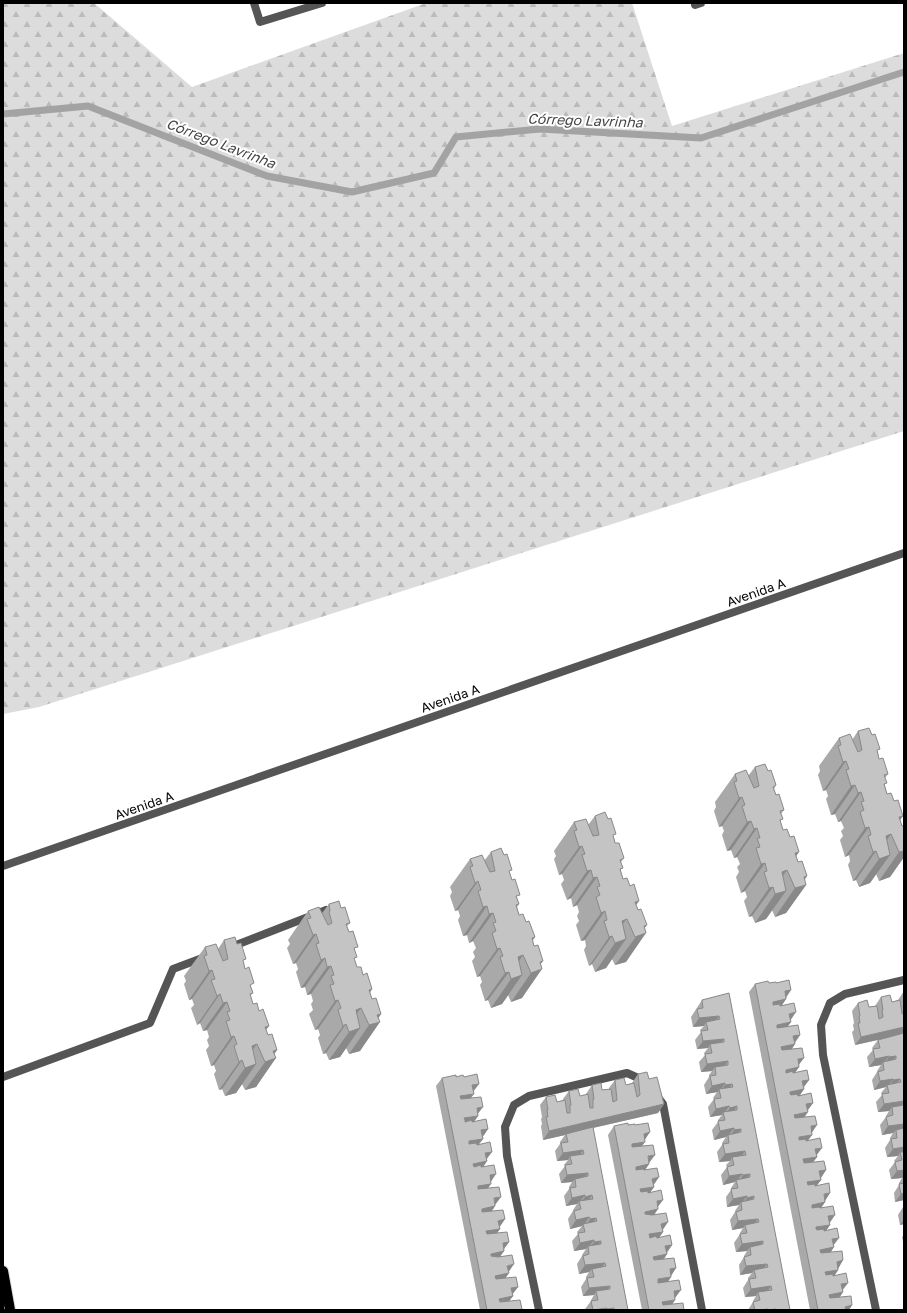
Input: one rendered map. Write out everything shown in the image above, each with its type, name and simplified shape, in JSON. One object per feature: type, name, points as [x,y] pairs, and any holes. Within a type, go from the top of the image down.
[{"type":"main road","points":[[3,1271],[10,1310]]},
{"type":"street","points":[[254,3],[260,22],[322,3]]},
{"type":"street","name":"Avenida A","points":[[3,866],[904,553]]},
{"type":"street","points":[[224,950],[326,910]]},
{"type":"street","points":[[3,1077],[150,1023],[174,969],[210,955]]},
{"type":"street","points":[[876,1310],[823,1055],[821,1025],[830,1003],[845,994],[904,980]]},
{"type":"street","points":[[539,1310],[507,1156],[505,1127],[514,1105],[529,1096],[627,1073],[640,1077],[652,1088],[663,1104],[702,1310]]},
{"type":"green space","points":[[3,3],[94,3],[192,87],[426,3],[632,3],[672,126],[904,53],[904,431],[39,707],[3,714]]},
{"type":"building","points":[[869,728],[872,735],[875,734],[880,749],[877,750],[879,759],[883,758],[888,774],[884,775],[887,783],[884,784],[887,794],[891,793],[894,801],[898,800],[903,816],[899,817],[902,826],[904,825],[904,851],[899,852],[891,834],[886,836],[890,855],[879,859],[876,851],[873,852],[868,836],[871,835],[869,827],[865,828],[860,812],[864,810],[861,802],[864,801],[861,792],[858,793],[855,785],[851,786],[846,770],[849,769],[846,761],[843,762],[838,746],[841,745],[839,738],[850,734],[858,752],[862,750],[858,731]]},
{"type":"building","points":[[765,764],[768,771],[771,770],[776,785],[773,787],[776,795],[779,794],[784,810],[780,811],[783,819],[780,820],[783,830],[787,829],[790,837],[794,836],[799,852],[795,853],[798,862],[802,861],[807,876],[804,877],[806,885],[795,888],[787,870],[782,872],[786,891],[775,894],[773,887],[769,888],[764,872],[767,871],[765,863],[761,864],[756,848],[760,847],[757,838],[760,838],[757,828],[754,829],[751,821],[747,822],[742,806],[745,805],[742,797],[739,798],[734,782],[737,781],[735,774],[746,770],[754,788],[759,786],[755,767]]},
{"type":"building","points":[[605,812],[608,819],[611,818],[616,834],[613,835],[615,843],[619,843],[624,858],[620,860],[623,868],[620,869],[623,879],[627,878],[630,886],[634,884],[639,901],[635,902],[638,910],[641,909],[647,925],[644,926],[646,933],[635,937],[627,919],[622,921],[626,939],[615,943],[612,936],[609,937],[604,921],[607,920],[605,911],[601,913],[596,897],[600,895],[597,887],[600,886],[597,877],[593,878],[591,870],[587,871],[582,855],[585,854],[582,846],[579,847],[574,831],[577,830],[574,822],[586,819],[593,836],[599,835],[595,816]]},
{"type":"building","points":[[501,848],[504,855],[507,854],[512,870],[509,871],[512,880],[515,879],[520,895],[516,896],[519,904],[516,905],[519,915],[523,914],[526,922],[529,921],[535,937],[532,938],[534,946],[538,945],[543,961],[540,962],[542,969],[531,973],[523,955],[518,957],[522,975],[511,979],[509,972],[505,973],[500,957],[503,956],[500,948],[497,949],[492,933],[496,931],[493,923],[496,922],[493,913],[489,914],[487,906],[483,907],[478,891],[481,890],[478,881],[475,883],[470,867],[473,866],[470,859],[482,855],[490,872],[495,871],[491,852]]},
{"type":"building","points":[[339,901],[341,908],[345,907],[350,923],[346,924],[349,932],[353,931],[358,947],[354,948],[357,957],[354,958],[357,967],[361,967],[363,975],[367,973],[372,989],[369,990],[372,999],[376,998],[381,1014],[377,1015],[380,1022],[369,1025],[361,1008],[356,1010],[360,1028],[349,1032],[346,1024],[343,1026],[338,1010],[341,1008],[338,1000],[335,1001],[330,985],[334,984],[331,976],[334,975],[331,966],[327,967],[325,958],[321,960],[316,944],[319,943],[316,934],[313,935],[307,919],[311,918],[308,911],[319,907],[328,925],[332,923],[329,912],[329,904]]},
{"type":"building","points":[[235,937],[237,944],[241,943],[246,959],[243,960],[245,969],[249,967],[254,983],[250,985],[253,993],[250,994],[253,1004],[257,1003],[259,1011],[263,1009],[269,1026],[265,1027],[268,1035],[272,1034],[277,1050],[273,1051],[276,1058],[265,1062],[257,1044],[252,1046],[256,1064],[245,1068],[242,1060],[239,1062],[234,1046],[237,1044],[234,1036],[231,1037],[226,1021],[230,1020],[227,1012],[230,1011],[227,1002],[223,1003],[220,994],[217,996],[211,980],[215,979],[212,970],[209,971],[204,956],[207,955],[205,947],[216,944],[223,961],[228,959],[224,940]]},
{"type":"building","points":[[789,980],[791,990],[785,991],[786,999],[773,1002],[773,1005],[780,1004],[780,1006],[794,1003],[796,1012],[789,1014],[791,1022],[777,1025],[777,1028],[798,1025],[800,1035],[793,1036],[795,1044],[781,1047],[782,1050],[802,1048],[804,1058],[798,1059],[799,1067],[786,1070],[786,1073],[807,1070],[809,1080],[802,1081],[804,1089],[790,1092],[790,1094],[797,1094],[798,1096],[811,1093],[813,1103],[806,1104],[808,1112],[794,1115],[795,1118],[815,1116],[817,1125],[811,1126],[812,1135],[799,1137],[799,1140],[806,1139],[806,1141],[820,1138],[822,1148],[815,1149],[817,1157],[803,1159],[804,1163],[824,1161],[826,1170],[819,1171],[821,1180],[807,1182],[808,1185],[815,1184],[815,1186],[829,1183],[830,1193],[824,1194],[825,1202],[812,1205],[812,1208],[833,1206],[835,1215],[828,1216],[830,1225],[816,1227],[816,1229],[824,1229],[824,1231],[837,1228],[839,1238],[832,1239],[834,1247],[820,1250],[821,1253],[842,1251],[843,1260],[837,1262],[838,1270],[825,1272],[826,1275],[833,1274],[833,1276],[846,1273],[848,1283],[841,1284],[843,1292],[829,1295],[830,1298],[851,1296],[852,1305],[845,1307],[846,1310],[818,1310],[755,984],[768,981],[769,983],[776,983]]},
{"type":"building","points":[[729,993],[790,1310],[755,1310],[753,1302],[760,1300],[758,1292],[772,1290],[771,1286],[751,1289],[749,1279],[756,1278],[754,1270],[768,1267],[767,1264],[746,1266],[744,1257],[751,1255],[750,1247],[763,1244],[763,1241],[742,1244],[740,1234],[747,1233],[745,1225],[759,1222],[758,1219],[738,1221],[736,1212],[742,1210],[741,1202],[754,1199],[754,1196],[733,1199],[731,1189],[738,1188],[736,1180],[750,1177],[750,1174],[729,1176],[727,1167],[734,1165],[732,1157],[746,1155],[745,1151],[725,1154],[723,1144],[729,1143],[728,1135],[741,1132],[741,1129],[734,1130],[734,1128],[720,1131],[718,1121],[725,1120],[723,1112],[737,1110],[737,1106],[716,1109],[714,1099],[721,1098],[719,1089],[733,1087],[732,1084],[725,1085],[725,1083],[712,1086],[710,1076],[716,1075],[715,1067],[728,1065],[728,1061],[707,1064],[705,1054],[712,1053],[710,1044],[724,1042],[724,1039],[703,1041],[701,1031],[708,1030],[706,1022],[720,1019],[719,1016],[699,1018],[697,1009],[703,1008],[702,1000]]},
{"type":"building","points":[[890,995],[892,1002],[900,1000],[902,1014],[904,1013],[904,1027],[861,1037],[858,1023],[860,1023],[860,1016],[858,1003],[867,1000],[869,1007],[877,1006],[879,1019],[883,1017],[881,997]]},
{"type":"building","points":[[904,1033],[904,1101],[884,1104],[882,1094],[889,1093],[887,1085],[901,1082],[900,1079],[880,1081],[878,1072],[884,1070],[883,1062],[896,1059],[896,1056],[875,1059],[873,1049],[880,1048],[878,1040]]},
{"type":"building","points":[[647,1072],[649,1079],[657,1077],[664,1104],[549,1131],[546,1117],[548,1117],[548,1110],[546,1097],[555,1095],[557,1102],[565,1100],[567,1113],[570,1113],[571,1105],[569,1091],[578,1089],[580,1096],[588,1094],[590,1108],[593,1108],[594,1099],[592,1085],[601,1083],[602,1090],[611,1089],[613,1102],[617,1100],[615,1080],[624,1078],[626,1085],[634,1083],[637,1097],[640,1095],[638,1074]]},
{"type":"building","points":[[477,1074],[479,1084],[472,1085],[474,1094],[460,1096],[461,1099],[481,1097],[483,1107],[477,1108],[478,1116],[464,1118],[465,1122],[486,1119],[488,1129],[481,1130],[483,1139],[469,1141],[469,1144],[476,1143],[477,1145],[490,1142],[492,1152],[485,1153],[487,1161],[473,1164],[474,1167],[481,1165],[481,1167],[494,1165],[496,1174],[490,1175],[491,1184],[478,1186],[478,1189],[499,1187],[501,1197],[494,1198],[495,1206],[482,1209],[482,1212],[503,1210],[505,1219],[498,1221],[500,1229],[486,1231],[487,1234],[507,1232],[509,1242],[503,1243],[504,1251],[491,1254],[491,1256],[498,1257],[512,1255],[514,1264],[507,1266],[509,1273],[495,1276],[496,1279],[516,1277],[518,1287],[511,1288],[513,1296],[499,1299],[500,1302],[520,1300],[522,1309],[519,1310],[487,1310],[442,1078],[456,1075],[456,1077],[463,1075],[464,1077]]},
{"type":"building","points":[[904,1105],[904,1124],[888,1126],[886,1117],[893,1115],[892,1107]]},
{"type":"building","points":[[628,1123],[628,1125],[635,1125],[648,1123],[650,1132],[644,1134],[645,1142],[632,1144],[632,1147],[653,1145],[655,1155],[648,1156],[649,1164],[636,1167],[636,1170],[657,1168],[659,1177],[652,1179],[654,1187],[640,1189],[641,1192],[648,1191],[648,1193],[661,1190],[663,1200],[657,1201],[658,1209],[645,1212],[645,1214],[652,1215],[666,1213],[668,1222],[661,1224],[663,1232],[649,1234],[650,1238],[670,1235],[672,1245],[665,1246],[667,1254],[653,1257],[654,1260],[674,1258],[676,1268],[670,1269],[671,1277],[658,1279],[658,1283],[679,1280],[681,1290],[674,1291],[675,1300],[662,1302],[663,1305],[683,1303],[684,1310],[649,1310],[614,1126]]},
{"type":"building","points":[[593,1127],[628,1310],[614,1310],[614,1308],[607,1308],[593,1310],[591,1301],[598,1300],[596,1291],[610,1289],[610,1286],[589,1288],[587,1278],[594,1277],[592,1269],[606,1266],[605,1263],[585,1265],[583,1256],[589,1254],[588,1246],[601,1244],[601,1241],[594,1242],[594,1240],[580,1243],[578,1233],[585,1232],[583,1224],[597,1221],[596,1218],[590,1219],[589,1217],[576,1220],[574,1211],[581,1209],[579,1201],[593,1199],[592,1195],[572,1198],[570,1188],[576,1187],[575,1179],[588,1176],[588,1173],[567,1175],[565,1165],[572,1164],[570,1156],[584,1154],[583,1150],[563,1153],[561,1143],[568,1142],[566,1134]]},
{"type":"building","points":[[904,1128],[904,1147],[893,1149],[891,1139],[897,1138],[896,1130]]},
{"type":"building","points":[[900,1152],[904,1152],[904,1170],[897,1171],[895,1162],[902,1160]]},
{"type":"building","points":[[904,1183],[904,1193],[901,1194],[899,1184]]},
{"type":"waterway","name":"Córrego Lavrinha","points":[[3,114],[88,106],[267,176],[352,192],[434,173],[456,137],[540,129],[701,138],[904,72]]}]
